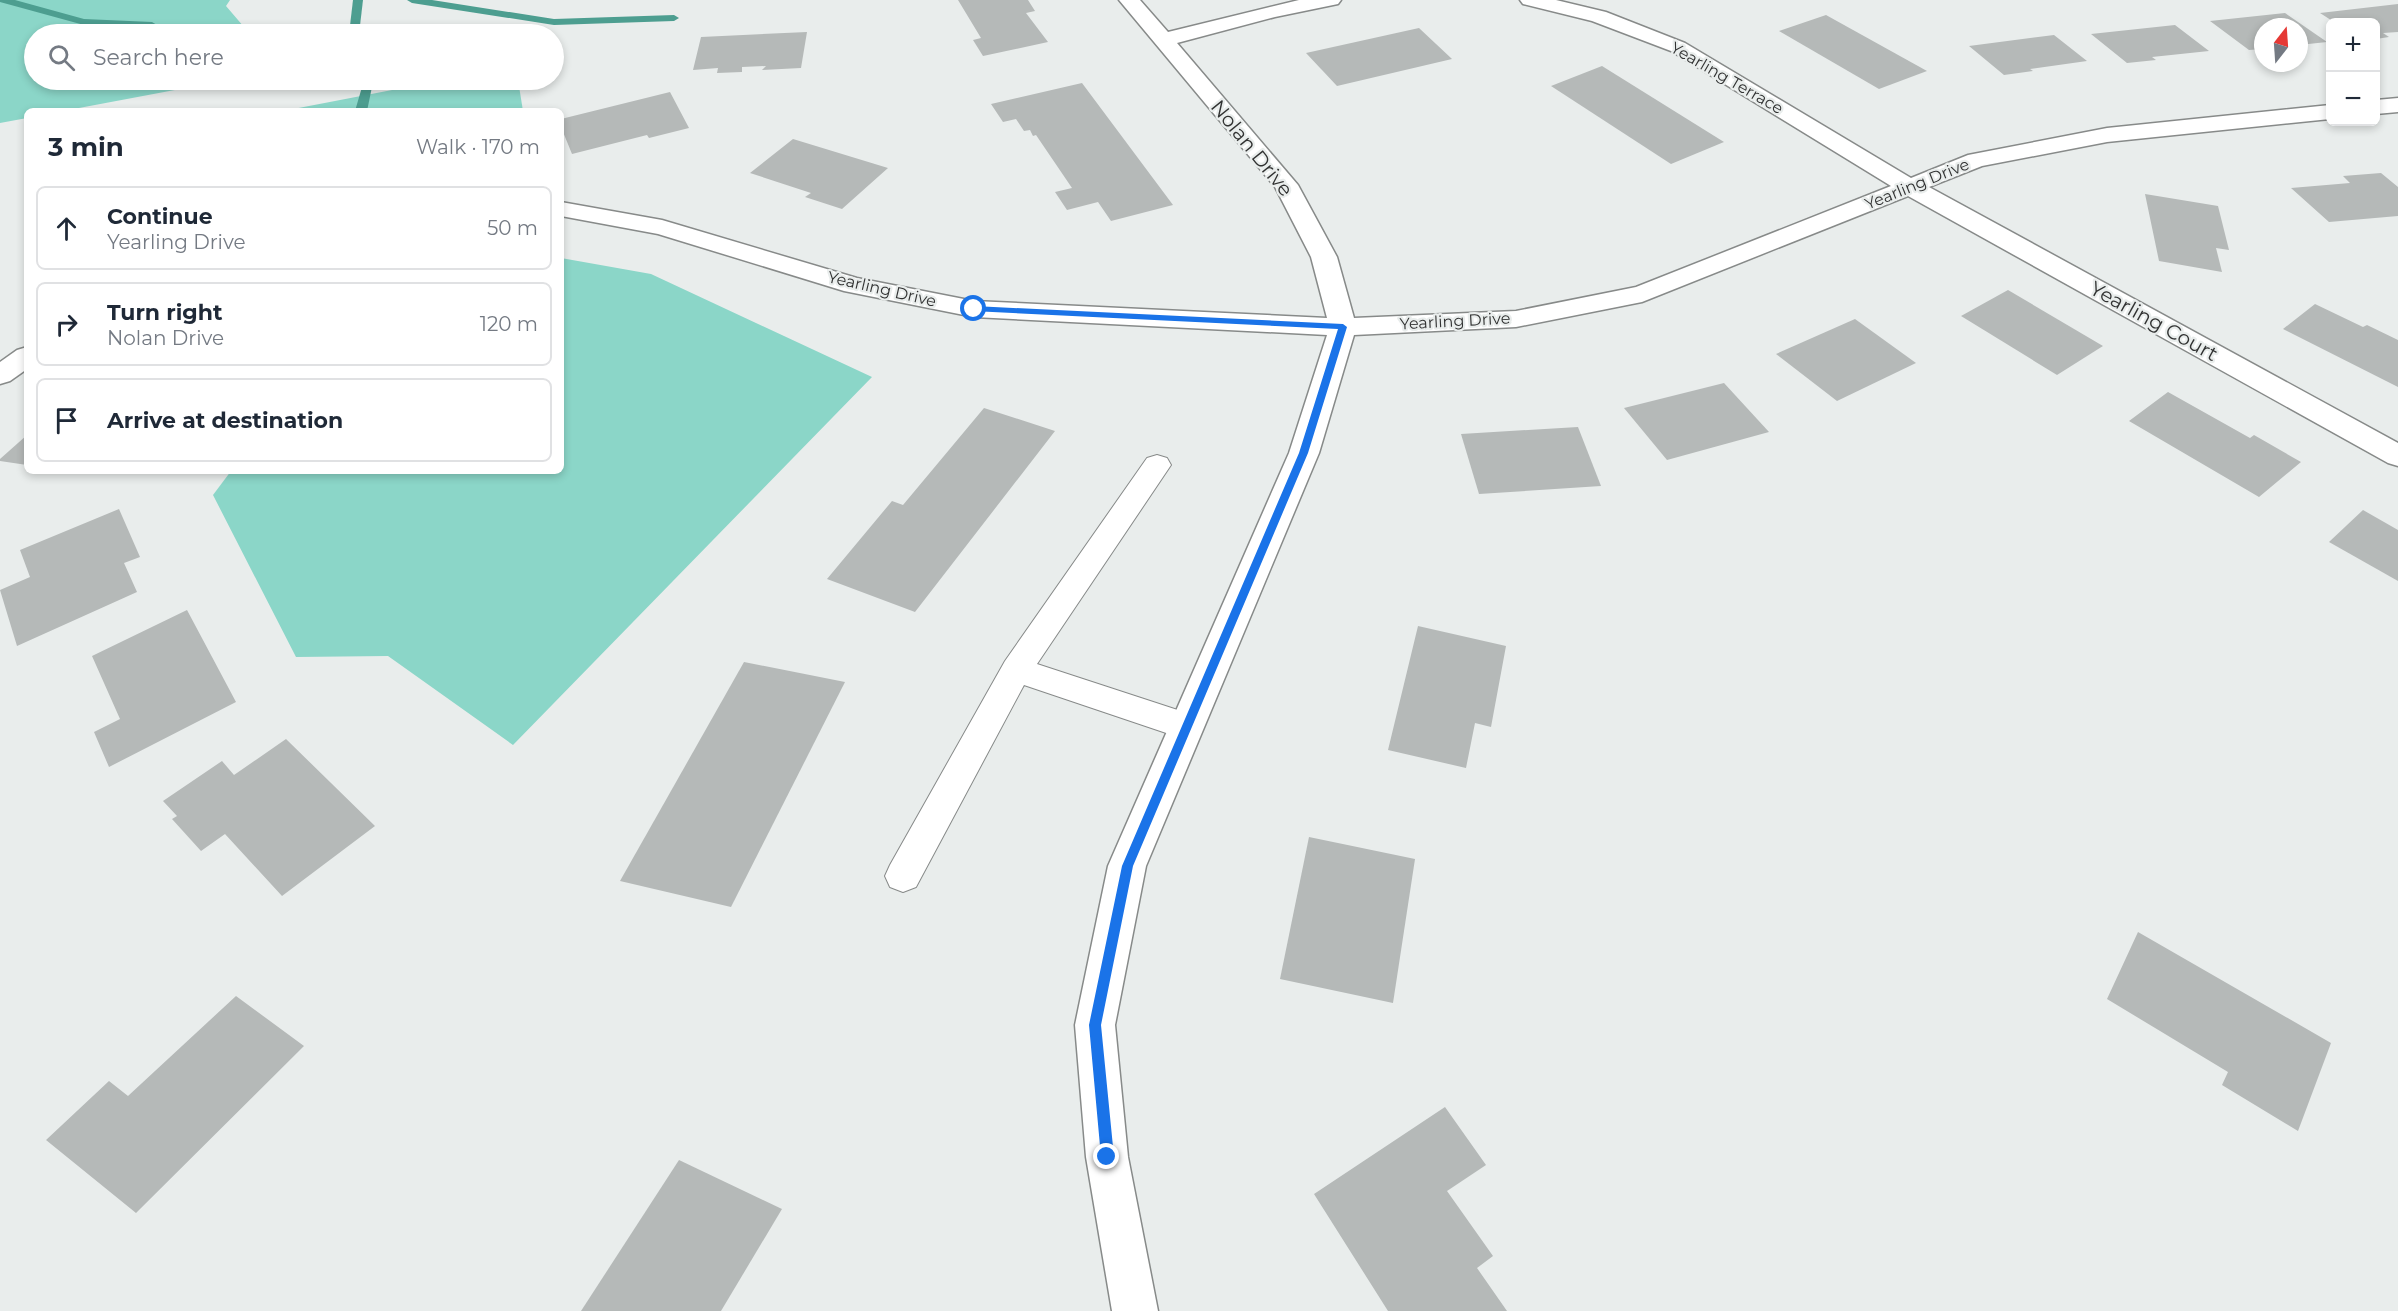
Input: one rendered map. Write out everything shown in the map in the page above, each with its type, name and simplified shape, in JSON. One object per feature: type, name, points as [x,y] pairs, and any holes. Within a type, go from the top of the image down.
[{"type":"street","name":"Nolan Drive","points":[[1129,0],[1286,185],[1324,257],[1343,327]]},
{"type":"street","points":[[1163,40],[1273,11],[1330,0]]},
{"type":"street","name":"Yearling Terrace","points":[[1530,0],[1599,16],[1678,47],[1910,187]]},
{"type":"street","points":[[2380,107],[2398,105]]},
{"type":"street","name":"Yearling Drive","points":[[564,210],[662,227],[853,285],[974,309],[1343,327],[1516,319],[1642,294],[1976,160],[2107,135],[2326,113]]},
{"type":"street","name":"Yearling Court","points":[[1910,187],[2398,456]]},
{"type":"street","points":[[1135,1311],[1107,1157],[1095,1025],[1127,866],[1304,453],[1343,327]]},
{"type":"street","points":[[0,375],[24,358]]},
{"type":"lane","points":[[903,876],[1016,670],[1157,465]]},
{"type":"lane","points":[[1016,670],[1187,727]]},
{"type":"green space","points":[[0,0],[230,0],[226,6],[241,24],[24,24],[24,90],[175,90],[79,108],[24,108],[24,119],[0,123]]},
{"type":"green space","points":[[392,90],[520,90],[523,108],[299,108]]},
{"type":"green space","points":[[564,259],[651,274],[872,377],[513,745],[388,656],[296,657],[213,495],[229,474],[564,474]]},
{"type":"building","points":[[958,0],[1028,0],[1035,11],[1026,13],[1048,42],[983,56],[973,40],[981,38]]},
{"type":"building","points":[[2398,4],[2398,32],[2383,33],[2389,37],[2380,38],[2380,18],[2328,18],[2320,13]]},
{"type":"building","points":[[2285,13],[2292,18],[2254,18],[2254,50],[2249,50],[2210,21]]},
{"type":"building","points":[[1826,15],[1927,71],[1879,89],[1779,31]]},
{"type":"building","points":[[2175,25],[2209,51],[2152,57],[2156,60],[2127,63],[2091,34]]},
{"type":"building","points":[[1419,28],[1452,59],[1337,86],[1306,53]]},
{"type":"building","points":[[2308,29],[2326,41],[2308,44]]},
{"type":"building","points":[[807,32],[801,68],[762,70],[766,66],[742,67],[742,72],[717,73],[718,68],[693,70],[701,37]]},
{"type":"building","points":[[2054,35],[2087,61],[2004,75],[1969,46]]},
{"type":"building","points":[[1602,66],[1724,142],[1671,164],[1551,86]]},
{"type":"building","points":[[1082,83],[1173,205],[1111,221],[1098,202],[1067,210],[1055,192],[1072,188],[1036,135],[1033,136],[1030,130],[1024,131],[1016,119],[1003,122],[991,104]]},
{"type":"building","points":[[670,92],[689,128],[649,138],[647,135],[572,154],[564,134],[564,118]]},
{"type":"building","points":[[793,139],[888,168],[842,209],[805,197],[811,193],[750,173]]},
{"type":"building","points":[[2381,173],[2398,187],[2398,216],[2329,222],[2291,188],[2350,183],[2343,176]]},
{"type":"building","points":[[2145,194],[2218,206],[2229,250],[2216,248],[2222,272],[2159,261]]},
{"type":"building","points":[[2008,290],[2103,346],[2057,375],[1961,316]]},
{"type":"building","points":[[2315,304],[2363,327],[2367,325],[2398,340],[2398,387],[2283,329]]},
{"type":"building","points":[[1855,319],[1916,363],[1837,401],[1776,354]]},
{"type":"building","points":[[1724,383],[1769,432],[1667,460],[1624,408]]},
{"type":"building","points":[[2168,392],[2250,438],[2254,435],[2301,462],[2259,497],[2129,421]]},
{"type":"building","points":[[984,408],[1055,431],[915,612],[827,579],[892,501],[903,505]]},
{"type":"building","points":[[1578,427],[1601,486],[1479,494],[1461,434]]},
{"type":"building","points":[[24,438],[24,465],[0,461]]},
{"type":"building","points":[[119,509],[140,557],[124,563],[137,592],[17,646],[0,590],[30,577],[20,550]]},
{"type":"building","points":[[2363,510],[2398,530],[2398,581],[2329,542]]},
{"type":"building","points":[[187,610],[236,702],[109,767],[94,732],[120,719],[92,656]]},
{"type":"building","points":[[1418,626],[1506,646],[1491,727],[1475,723],[1466,768],[1388,750]]},
{"type":"building","points":[[744,662],[845,682],[731,907],[620,881]]},
{"type":"building","points":[[286,739],[375,826],[282,896],[225,834],[201,851],[172,819],[177,816],[163,801],[222,761],[234,775]]},
{"type":"building","points":[[1309,837],[1415,859],[1393,1003],[1280,979]]},
{"type":"building","points":[[2138,932],[2331,1043],[2298,1131],[2222,1085],[2228,1072],[2107,999]]},
{"type":"building","points":[[236,996],[304,1046],[136,1213],[46,1140],[109,1081],[128,1096]]},
{"type":"building","points":[[1445,1107],[1486,1165],[1447,1191],[1493,1256],[1477,1268],[1507,1311],[1388,1311],[1314,1194]]},
{"type":"building","points":[[679,1160],[782,1209],[721,1311],[581,1311]]},
{"type":"waterway","points":[[4,0],[84,22],[129,24]]},
{"type":"waterway","points":[[355,24],[358,0]]},
{"type":"waterway","points":[[412,0],[554,22],[674,18]]},
{"type":"waterway","points":[[362,108],[366,90]]},
{"type":"route","points":[[974,309],[1343,327],[1304,453],[1127,866],[1095,1025],[1107,1157]]}]
